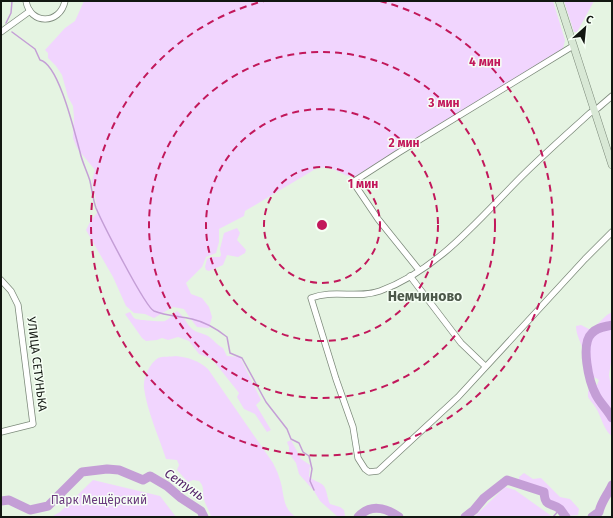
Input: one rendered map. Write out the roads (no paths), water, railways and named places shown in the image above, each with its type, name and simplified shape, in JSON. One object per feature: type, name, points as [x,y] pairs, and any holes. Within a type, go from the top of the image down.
[{"type":"street","points":[[26,1],[30,11],[39,18],[51,18],[60,12],[65,1]]},
{"type":"street","points":[[559,1],[612,165]]},
{"type":"street","points":[[1,32],[30,11]]},
{"type":"street","points":[[419,270],[378,219],[353,182],[573,46]]},
{"type":"street","points":[[612,96],[594,110],[522,176],[458,242],[444,254],[410,276],[380,291],[369,294],[337,293],[319,295],[311,298],[336,379],[353,427],[358,458],[365,469],[374,472],[386,465],[458,397],[485,366],[612,232]]},
{"type":"street","points":[[410,276],[461,343],[485,366]]},
{"type":"street","name":"УЛИЦА СЕТУНЬКА","points":[[1,280],[11,291],[18,305],[33,424],[1,432]]},
{"type":"waterway","points":[[6,23],[11,13],[12,1]]},
{"type":"waterway","points":[[12,32],[35,49],[40,60],[47,64],[54,74],[60,86],[70,116],[90,181],[96,208],[124,263],[149,306],[154,311],[163,314],[202,322],[227,337],[230,353],[242,358],[266,402],[287,429],[291,439],[299,443],[303,452],[309,456],[312,469],[310,481],[314,490]]},
{"type":"waterway","name":"Сетунь","points":[[612,325],[599,328],[592,333],[588,338],[586,354],[588,373],[593,389],[612,418]]},
{"type":"waterway","name":"Сетунь","points":[[1,501],[9,500],[30,510],[48,506],[82,472],[107,469],[119,470],[143,480],[150,476],[167,486],[181,498],[201,511],[204,517]]},
{"type":"waterway","name":"Сетунь","points":[[465,517],[474,510],[484,498],[507,480],[544,492],[547,503],[560,509],[566,517]]},
{"type":"waterway","name":"Сетунь","points":[[592,517],[599,512],[612,485]]},
{"type":"waterway","name":"Сетунь","points":[[358,517],[368,510],[378,508],[399,517]]},
{"type":"waterway","points":[[553,517],[560,509]]},
{"type":"district","name":"Немчиново","points":[[425,296]]},
{"type":"park label","name":"Парк Мещёрский","points":[[99,500]]}]
